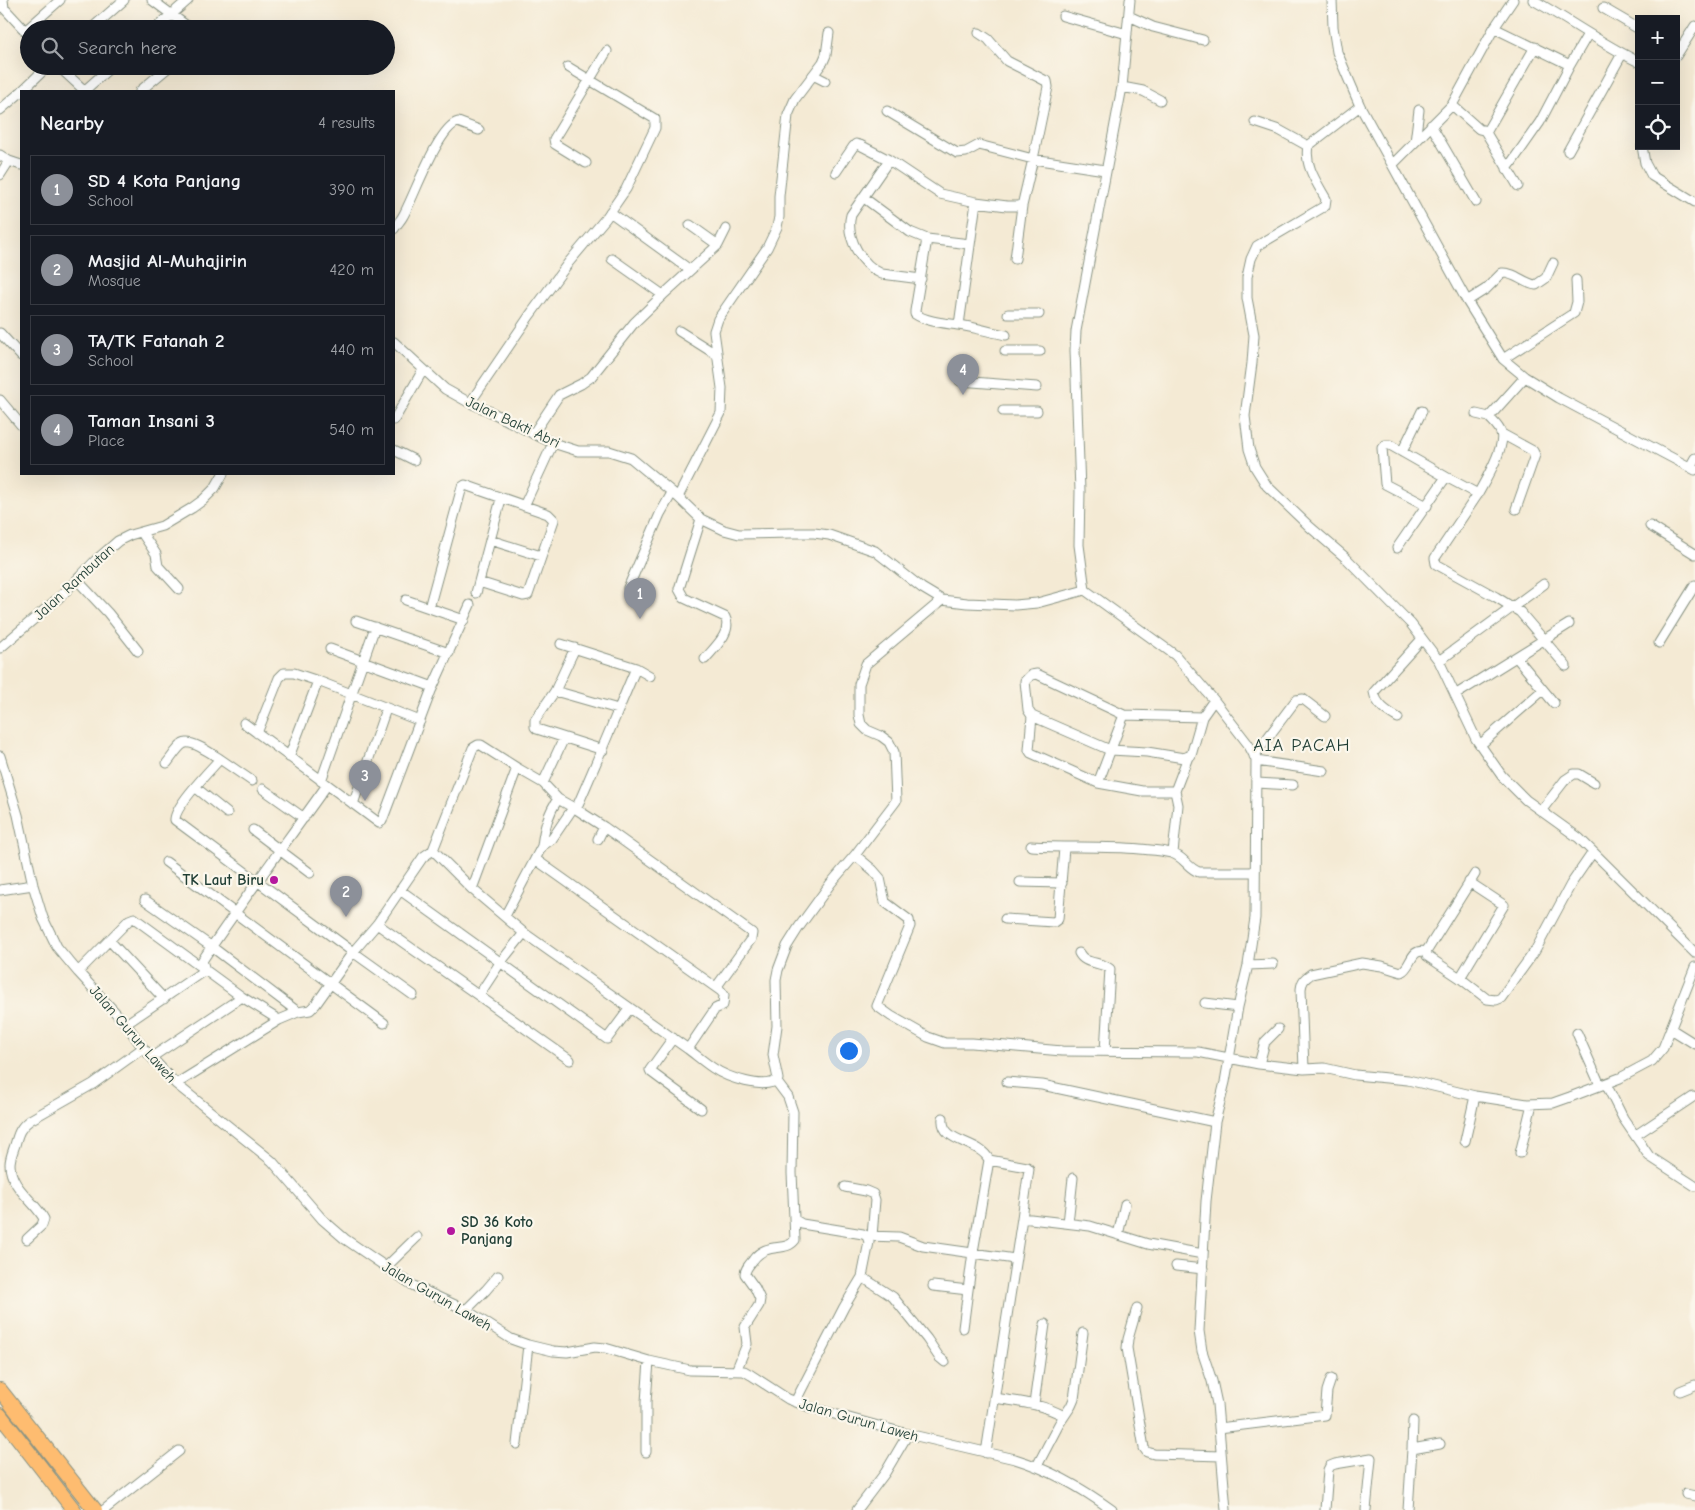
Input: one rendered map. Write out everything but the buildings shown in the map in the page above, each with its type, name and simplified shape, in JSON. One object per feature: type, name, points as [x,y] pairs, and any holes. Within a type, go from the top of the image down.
[{"type":"highway","points":[[0,1390],[95,1510]]},
{"type":"highway","points":[[0,1415],[74,1510]]},
{"type":"street","points":[[3,0],[4,8],[20,26]]},
{"type":"street","points":[[41,20],[60,0]]},
{"type":"street","points":[[101,20],[124,0]]},
{"type":"street","points":[[152,0],[180,20]]},
{"type":"street","points":[[165,20],[188,0]]},
{"type":"street","points":[[1130,0],[1122,87],[1105,170],[1076,340],[1080,491],[1079,544],[1085,590],[1175,656],[1214,700],[1248,744],[1255,759],[1257,783],[1255,918],[1248,965],[1238,1007],[1225,1082],[1214,1122],[1206,1201],[1200,1331],[1200,1342],[1217,1404],[1226,1510]]},
{"type":"street","points":[[1332,0],[1333,27],[1337,52],[1360,106],[1467,301],[1503,359],[1525,377],[1559,398],[1692,469],[1695,458]]},
{"type":"street","points":[[1393,164],[1452,106],[1494,28],[1513,0]]},
{"type":"street","points":[[1533,0],[1635,60]]},
{"type":"street","points":[[1604,8],[1635,27]]},
{"type":"street","points":[[1063,16],[1127,34]]},
{"type":"street","points":[[1129,16],[1153,27],[1203,40]]},
{"type":"street","points":[[1680,48],[1695,26]]},
{"type":"street","points":[[1494,28],[1570,65]]},
{"type":"street","points":[[628,588],[660,514],[675,495],[721,413],[722,388],[714,331],[718,319],[767,248],[777,227],[788,115],[794,100],[823,62],[826,55],[829,33]]},
{"type":"street","points":[[979,33],[988,39],[1007,61],[1047,81],[1048,87],[1022,206],[1015,259]]},
{"type":"street","points":[[1507,169],[1540,122],[1588,34]]},
{"type":"street","points":[[1452,106],[1479,130],[1485,131],[1489,129],[1535,47]]},
{"type":"street","points":[[586,163],[555,144],[554,139],[608,51]]},
{"type":"street","points":[[1568,151],[1622,54]]},
{"type":"street","points":[[470,402],[536,307],[626,189],[646,149],[656,123],[655,119],[568,67]]},
{"type":"street","points":[[23,90],[39,75]]},
{"type":"street","points":[[68,75],[84,90]]},
{"type":"street","points":[[86,90],[102,75]]},
{"type":"street","points":[[141,90],[159,75]]},
{"type":"street","points":[[813,75],[825,81]]},
{"type":"street","points":[[1122,87],[1143,91],[1160,100]]},
{"type":"street","points":[[0,110],[20,93]]},
{"type":"street","points":[[1360,106],[1308,146],[1306,156],[1314,177],[1326,199],[1324,206],[1257,246],[1251,259],[1247,277],[1247,298],[1254,335],[1245,416],[1249,449],[1255,467],[1267,486],[1346,558],[1411,624],[1438,661],[1464,718],[1480,745],[1514,790],[1579,838],[1695,953]]},
{"type":"street","points":[[1415,142],[1419,110]]},
{"type":"street","points":[[888,111],[957,153],[966,152],[979,145],[1033,159],[1105,170]]},
{"type":"street","points":[[395,227],[403,217],[423,170],[448,127],[454,122],[462,122],[479,130]]},
{"type":"street","points":[[1255,122],[1279,130],[1308,146]]},
{"type":"street","points":[[1431,125],[1476,202]]},
{"type":"street","points":[[1485,131],[1518,186]]},
{"type":"street","points":[[836,172],[856,144],[860,144],[889,160],[940,194],[976,202],[1022,206]]},
{"type":"street","points":[[1643,150],[1645,163],[1652,176],[1695,202]]},
{"type":"street","points":[[0,155],[20,165]]},
{"type":"street","points":[[889,160],[851,215],[849,221],[854,244],[862,258],[877,272],[920,279]]},
{"type":"street","points":[[0,175],[9,161]]},
{"type":"street","points":[[864,198],[910,232],[927,239],[970,244]]},
{"type":"street","points":[[959,325],[976,202]]},
{"type":"street","points":[[610,212],[690,270]]},
{"type":"street","points":[[690,225],[718,245]]},
{"type":"street","points":[[532,434],[559,395],[591,377],[634,323],[718,245],[726,229]]},
{"type":"street","points":[[927,239],[915,314],[943,323],[1006,335]]},
{"type":"street","points":[[612,259],[662,295]]},
{"type":"street","points":[[1467,301],[1486,289],[1502,273],[1510,273],[1531,285],[1536,285],[1546,278],[1553,263]]},
{"type":"street","points":[[1503,359],[1574,313],[1577,302],[1576,280]]},
{"type":"street","points":[[1008,314],[1039,314]]},
{"type":"street","points":[[679,331],[717,355]]},
{"type":"street","points":[[0,334],[20,355]]},
{"type":"street","name":"Jalan Bakti Abri","points":[[395,343],[445,389],[490,410],[532,434],[578,451],[608,451],[621,454],[640,464],[701,519],[724,530],[739,534],[814,533],[829,535],[876,552],[916,583],[942,600],[1015,605],[1037,603],[1085,590]]},
{"type":"street","points":[[1005,351],[1040,351]]},
{"type":"street","points":[[395,418],[423,370]]},
{"type":"street","points":[[1489,418],[1525,377]]},
{"type":"street","points":[[960,382],[1037,387]]},
{"type":"street","points":[[0,400],[20,424]]},
{"type":"street","points":[[1003,411],[1037,411]]},
{"type":"street","points":[[1402,452],[1422,411]]},
{"type":"street","points":[[1476,414],[1489,418],[1502,434],[1533,451],[1535,454],[1516,509]]},
{"type":"street","points":[[1502,434],[1495,461],[1478,494],[1435,558],[1435,562],[1520,612],[1566,666]]},
{"type":"street","points":[[524,506],[553,443]]},
{"type":"street","points":[[1427,506],[1386,484],[1382,448],[1385,445],[1390,445],[1478,494]]},
{"type":"street","points":[[395,450],[414,460]]},
{"type":"street","name":"Jalan Rambutan","points":[[0,648],[78,581],[95,561],[118,541],[130,535],[162,526],[204,500],[215,488],[222,475]]},
{"type":"street","points":[[1397,548],[1446,477]]},
{"type":"street","points":[[429,608],[462,487],[465,485],[548,514],[554,520],[528,595],[525,596],[479,582]]},
{"type":"street","points":[[476,593],[501,499]]},
{"type":"street","points":[[701,519],[679,589],[684,598],[725,617],[727,622],[726,632],[705,659]]},
{"type":"street","points":[[1650,526],[1695,554]]},
{"type":"street","points":[[142,533],[156,554],[158,566],[179,589]]},
{"type":"street","points":[[490,540],[541,556]]},
{"type":"street","points":[[78,581],[138,651]]},
{"type":"street","points":[[1438,661],[1544,584]]},
{"type":"street","points":[[1659,643],[1695,585]]},
{"type":"street","points":[[406,600],[464,620]]},
{"type":"street","points":[[776,1081],[778,1079],[773,1055],[777,1026],[776,992],[778,970],[787,946],[798,927],[831,883],[896,801],[894,752],[889,742],[867,730],[861,724],[858,684],[866,664],[942,600]]},
{"type":"street","points":[[244,723],[378,823],[382,822],[433,687],[470,606]]},
{"type":"street","points":[[356,621],[449,653]]},
{"type":"street","points":[[1455,695],[1569,624]]},
{"type":"street","points":[[205,970],[202,962],[235,912],[304,818],[324,783],[351,695],[375,626]]},
{"type":"street","points":[[1398,718],[1386,711],[1375,698],[1374,692],[1422,639]]},
{"type":"street","points":[[560,644],[636,668],[650,676]]},
{"type":"street","points":[[330,648],[433,687]]},
{"type":"street","points":[[575,648],[555,691],[534,723],[537,729],[603,750]]},
{"type":"street","points":[[1517,658],[1554,703]]},
{"type":"street","points":[[542,846],[552,839],[575,808],[603,750],[636,668]]},
{"type":"street","points":[[257,733],[284,672],[294,673],[318,681],[420,721]]},
{"type":"street","points":[[1188,757],[1110,750],[1032,716],[1028,710],[1025,681],[1027,676],[1037,674],[1124,715],[1202,717]]},
{"type":"street","points":[[289,757],[318,681]]},
{"type":"street","points":[[1480,745],[1543,690]]},
{"type":"street","points":[[555,691],[618,709]]},
{"type":"street","points":[[1255,759],[1296,700],[1302,699],[1325,716]]},
{"type":"street","points":[[1173,853],[1178,805],[1175,791],[1188,757],[1192,752],[1202,717],[1214,700]]},
{"type":"street","points":[[353,804],[386,709]]},
{"type":"street","points":[[1098,783],[1124,715]]},
{"type":"street","points":[[1032,716],[1029,750],[1031,753],[1098,783],[1142,791],[1175,791]]},
{"type":"street","points":[[543,783],[564,738]]},
{"type":"street","points":[[167,763],[181,746],[186,743],[194,744],[252,781]]},
{"type":"street","points":[[176,1084],[279,1020],[298,1012],[310,1010],[316,1004],[353,952],[377,924],[422,857],[433,850],[473,748],[478,744],[543,783],[558,798],[604,827],[752,933],[751,939],[717,986]]},
{"type":"street","name":"Jalan Gurun Laweh","points":[[0,756],[18,815],[33,885],[49,933],[57,947],[126,1024],[143,1048],[176,1084],[272,1161],[322,1219],[345,1239],[414,1286],[466,1310],[511,1339],[528,1345],[567,1352],[595,1347],[605,1348],[649,1361],[690,1370],[744,1371],[778,1394],[795,1402],[908,1434],[1037,1466],[1069,1482],[1112,1510]]},
{"type":"street","points":[[220,759],[175,813],[175,820],[413,995]]},
{"type":"street","points":[[1255,759],[1324,771]]},
{"type":"street","points":[[472,889],[517,768]]},
{"type":"street","points":[[1541,810],[1565,780],[1574,774],[1579,774],[1594,783]]},
{"type":"street","points":[[1257,783],[1293,785]]},
{"type":"street","points":[[195,787],[227,813]]},
{"type":"street","points":[[264,790],[304,818]]},
{"type":"street","points":[[505,916],[542,846],[548,817],[558,798]]},
{"type":"street","points":[[598,839],[604,827]]},
{"type":"street","points":[[253,830],[310,873]]},
{"type":"street","points":[[1031,846],[1064,848],[1115,847],[1173,853],[1184,859],[1192,870],[1199,872],[1255,872]]},
{"type":"street","points":[[1005,919],[1056,921],[1060,915],[1064,848]]},
{"type":"street","points":[[433,850],[472,889],[524,932],[713,1068],[728,1076],[756,1083],[769,1084],[776,1081]]},
{"type":"street","points":[[1426,952],[1427,956],[1487,999],[1496,1000],[1501,998],[1535,951],[1571,884],[1593,852]]},
{"type":"street","points":[[855,855],[880,878],[885,902],[908,920],[910,926],[878,1008],[928,1037],[945,1043],[1062,1051],[1198,1052],[1259,1064],[1304,1069],[1324,1068],[1355,1075],[1408,1080],[1475,1096],[1527,1104],[1554,1103],[1603,1084],[1652,1061],[1663,1048],[1695,967]]},
{"type":"street","points":[[535,859],[717,986],[724,995],[723,1005],[715,1009],[688,1049]]},
{"type":"street","points":[[166,862],[384,1023]]},
{"type":"street","points":[[1426,952],[1475,874]]},
{"type":"street","points":[[1020,882],[1062,883]]},
{"type":"street","points":[[1460,978],[1504,905],[1469,882]]},
{"type":"street","points":[[0,890],[33,885]]},
{"type":"street","points":[[400,890],[607,1039],[630,1008]]},
{"type":"street","points":[[145,900],[212,947],[298,1012]]},
{"type":"street","points":[[78,972],[129,920],[134,918],[242,997],[279,1020]]},
{"type":"street","points":[[377,924],[570,1060]]},
{"type":"street","points":[[478,995],[524,932]]},
{"type":"street","points":[[109,940],[164,999]]},
{"type":"street","points":[[1079,952],[1083,958],[1104,965],[1110,970],[1106,1051]]},
{"type":"street","points":[[1304,1069],[1301,989],[1305,978],[1311,974],[1362,963],[1382,966],[1401,972],[1405,970],[1416,952],[1426,952]]},
{"type":"street","points":[[1248,965],[1273,964]]},
{"type":"street","points":[[126,1024],[205,970]]},
{"type":"street","points":[[152,1057],[242,997]]},
{"type":"street","points":[[1205,1003],[1238,1007]]},
{"type":"street","points":[[1259,1064],[1265,1042],[1278,1028]]},
{"type":"street","points":[[1671,1029],[1695,1044]]},
{"type":"street","points":[[1577,1033],[1603,1084],[1649,1156],[1695,1186]]},
{"type":"street","points":[[673,1038],[650,1070],[701,1109]]},
{"type":"street","points":[[27,1239],[42,1225],[44,1220],[19,1188],[13,1176],[10,1164],[18,1131],[22,1125],[93,1084],[143,1048]]},
{"type":"street","points":[[736,1371],[747,1344],[745,1327],[759,1305],[760,1299],[745,1274],[745,1270],[759,1252],[794,1242],[795,1240],[792,1173],[793,1112],[788,1097],[776,1081]]},
{"type":"street","points":[[1007,1082],[1042,1085],[1214,1122]]},
{"type":"street","points":[[1465,1141],[1475,1096]]},
{"type":"street","points":[[1636,1135],[1693,1097]]},
{"type":"street","points":[[1520,1153],[1532,1104]]},
{"type":"street","points":[[943,1118],[942,1124],[945,1130],[955,1138],[969,1143],[982,1151],[989,1160],[973,1252],[963,1328]]},
{"type":"street","points":[[986,1453],[1028,1169],[1027,1167],[989,1160]]},
{"type":"street","points":[[1068,1223],[1072,1178]]},
{"type":"street","points":[[795,1402],[844,1307],[862,1277],[867,1259],[875,1200],[873,1194],[845,1187]]},
{"type":"street","points":[[1118,1235],[1125,1204]]},
{"type":"street","points":[[1022,1218],[1090,1226],[1167,1249],[1203,1254]]},
{"type":"street","points":[[795,1220],[802,1224],[870,1236],[899,1237],[923,1246],[1015,1259]]},
{"type":"street","points":[[386,1267],[417,1237]]},
{"type":"street","points":[[1176,1266],[1203,1269]]},
{"type":"street","points":[[466,1310],[498,1276]]},
{"type":"street","points":[[862,1277],[893,1297],[939,1357],[945,1362]]},
{"type":"street","points":[[933,1286],[968,1290]]},
{"type":"street","points":[[1138,1308],[1127,1348],[1144,1448],[1147,1452],[1154,1454],[1221,1456]]},
{"type":"street","points":[[1034,1404],[1045,1324]]},
{"type":"street","points":[[1037,1466],[1071,1406],[1075,1393],[1083,1333]]},
{"type":"street","points":[[516,1444],[528,1345]]},
{"type":"street","points":[[646,1452],[646,1376],[649,1361]]},
{"type":"street","points":[[1219,1428],[1325,1415],[1327,1391],[1331,1379]]},
{"type":"street","points":[[1680,1391],[1695,1385]]},
{"type":"street","points":[[994,1398],[1046,1407],[1064,1416]]},
{"type":"street","points":[[1408,1510],[1413,1420]]},
{"type":"street","points":[[857,1510],[885,1473],[908,1434]]},
{"type":"street","points":[[1412,1449],[1440,1444]]},
{"type":"street","points":[[104,1510],[179,1451]]},
{"type":"street","points":[[1325,1510],[1328,1470],[1330,1466],[1371,1458],[1366,1510]]},
{"type":"place","name":"Taman Insani 3","points":[[963,395]]},
{"type":"place","name":"SD 4 Kota Panjang","points":[[640,619]]},
{"type":"place","name":"TA/TK Fatanah 2","points":[[365,801]]},
{"type":"place","name":"TK Laut Biru","points":[[274,880]]},
{"type":"place","name":"Masjid Al-Muhajirin","points":[[346,917]]},
{"type":"place","name":"SD 36 Koto Panjang","points":[[451,1231]]},
{"type":"district","name":"AIA PACAH","points":[[1302,745]]}]
